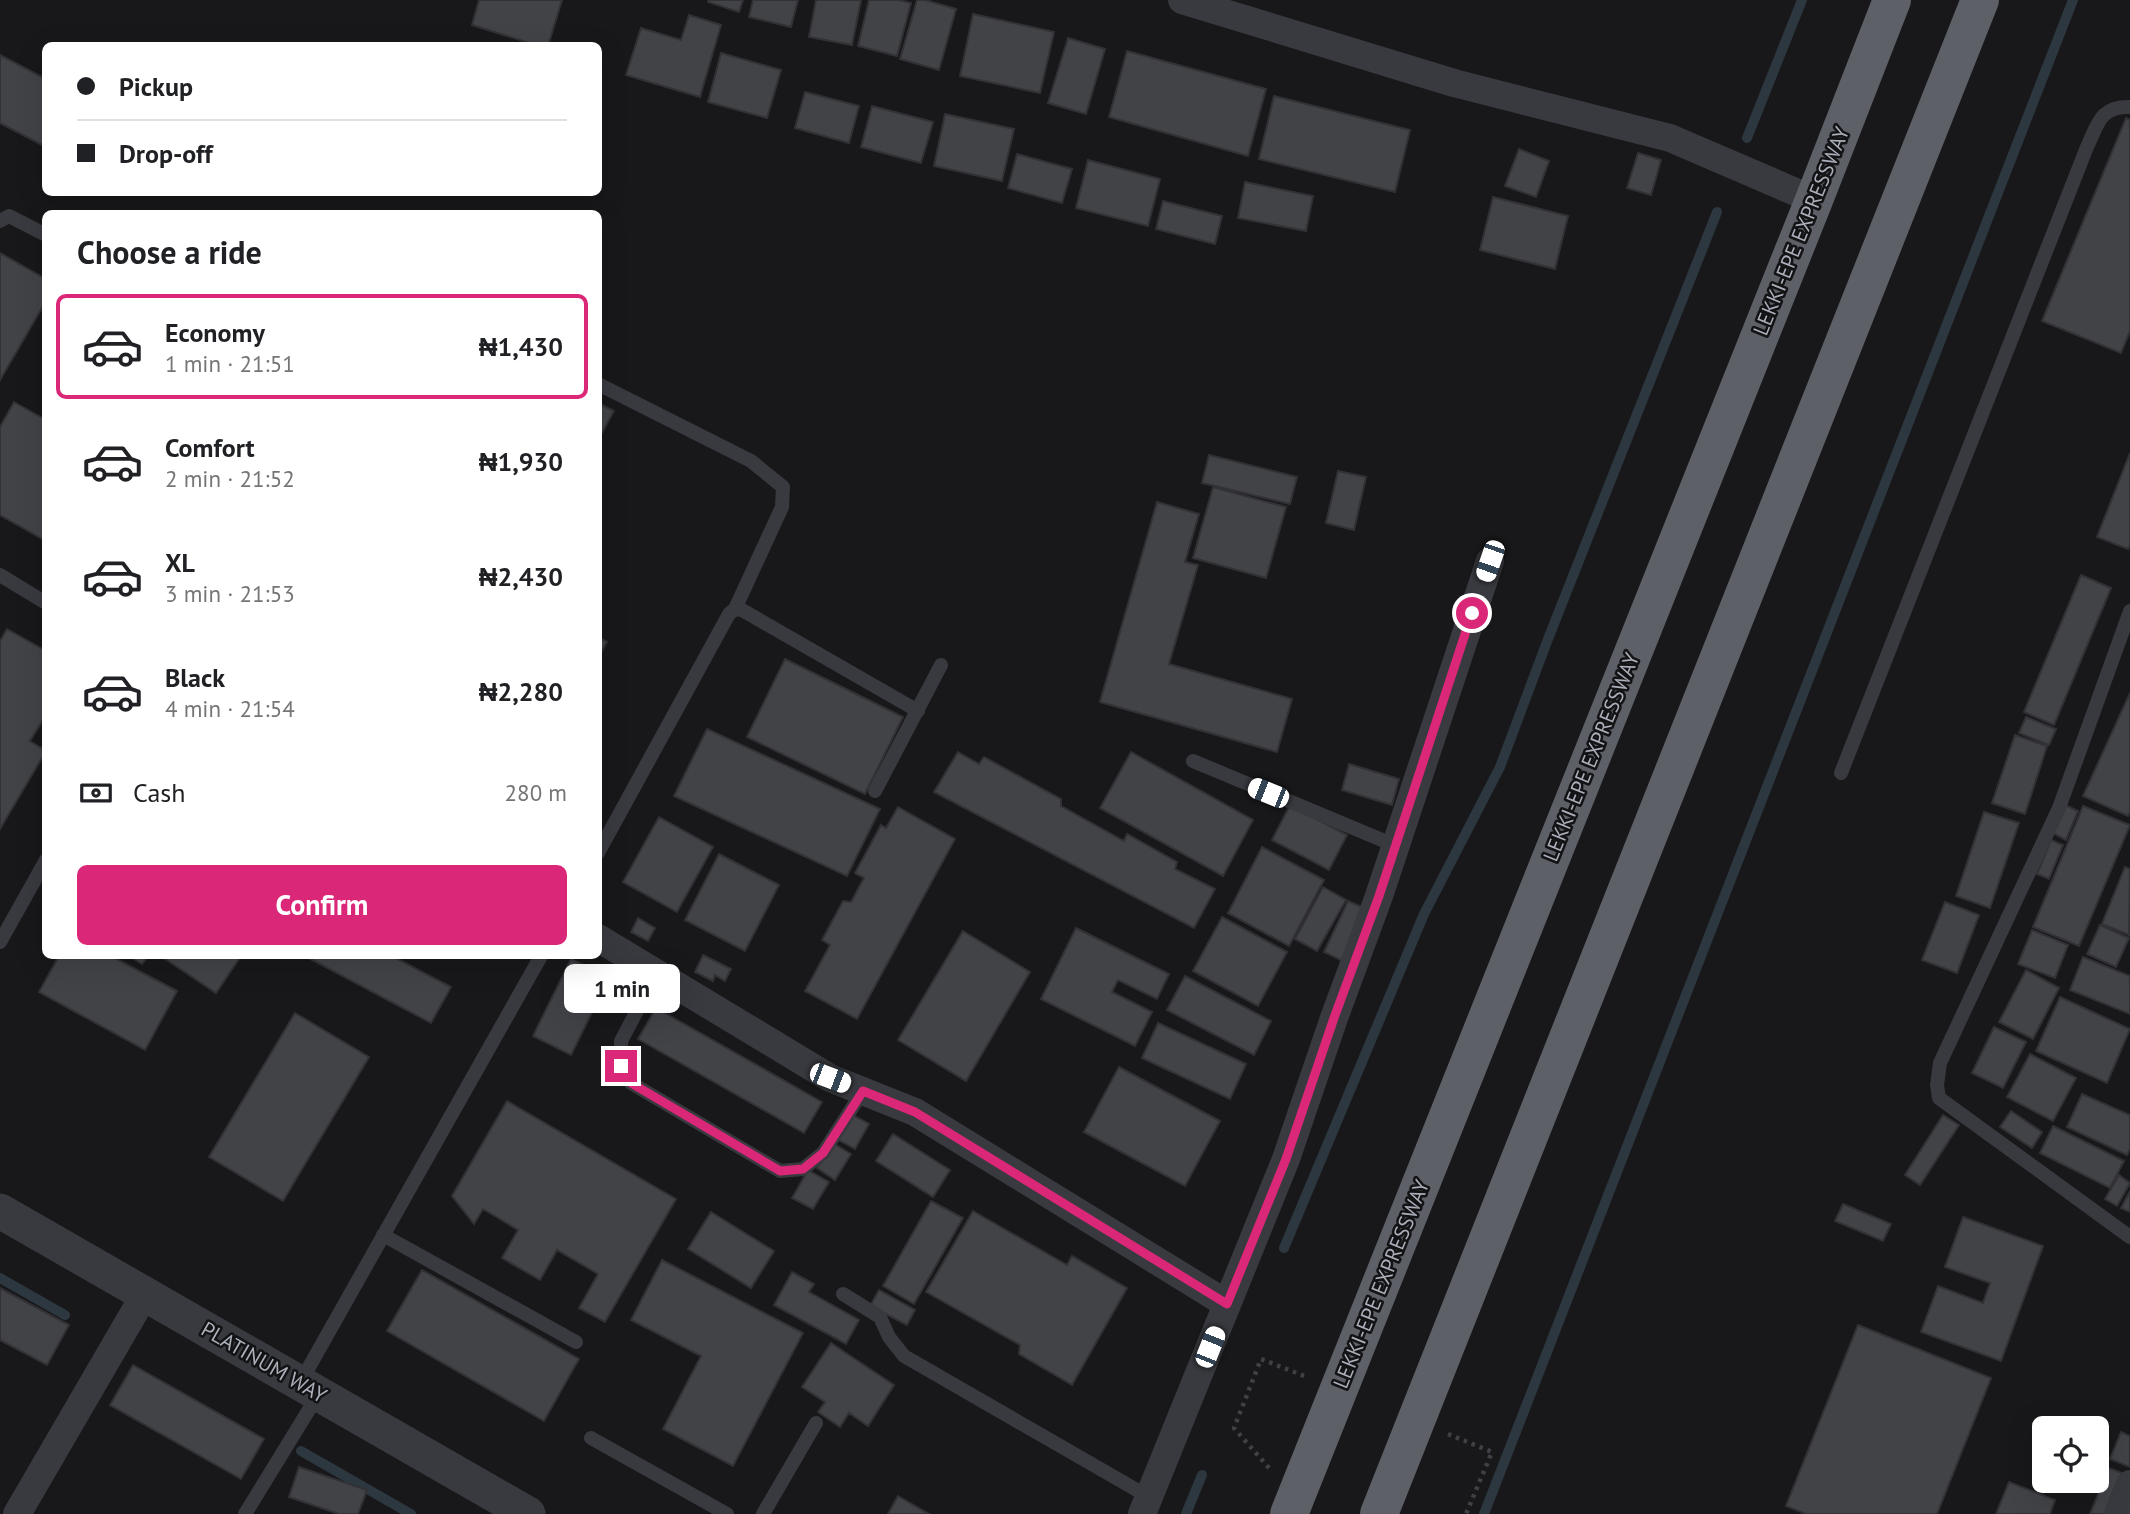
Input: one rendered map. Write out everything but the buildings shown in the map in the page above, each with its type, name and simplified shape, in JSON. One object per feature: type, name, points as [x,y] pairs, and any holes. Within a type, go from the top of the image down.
[{"type":"highway","name":"LEKKI-EPE EXPRESSWAY","points":[[1292,1505],[1892,0]]},
{"type":"highway","points":[[1378,1514],[1980,0]]},
{"type":"street","points":[[1182,0],[1454,83],[1670,138],[1814,200]]},
{"type":"street","points":[[1146,1505],[1286,1159],[1379,896],[1490,561]]},
{"type":"street","points":[[602,940],[830,1078],[915,1112],[1227,1304]]},
{"type":"street","name":"PLATINUM WAY","points":[[0,1211],[528,1514]]},
{"type":"street","points":[[17,1514],[145,1294]]},
{"type":"street","points":[[2118,1514],[2130,1484]]},
{"type":"lane","points":[[1841,773],[2087,148],[2104,113],[2117,107],[2130,107]]},
{"type":"lane","points":[[0,221],[9,216],[42,233]]},
{"type":"lane","points":[[602,386],[751,461],[783,487],[782,507],[735,610],[729,614],[602,845]]},
{"type":"lane","points":[[0,575],[42,601]]},
{"type":"lane","points":[[735,610],[742,610],[918,710]]},
{"type":"lane","points":[[2130,611],[2059,808],[1940,1063],[1937,1085],[1939,1098],[2130,1237]]},
{"type":"lane","points":[[875,791],[942,665]]},
{"type":"lane","points":[[1193,761],[1394,845]]},
{"type":"lane","points":[[0,942],[42,867]]},
{"type":"lane","points":[[245,1514],[383,1235],[539,959]]},
{"type":"lane","points":[[657,973],[621,1041],[621,1066],[631,1083],[780,1171],[803,1169],[823,1153],[863,1091]]},
{"type":"lane","points":[[383,1235],[576,1342]]},
{"type":"lane","points":[[843,1294],[880,1317],[889,1337],[904,1356],[1146,1505]]},
{"type":"lane","points":[[763,1514],[816,1423]]},
{"type":"lane","points":[[591,1438],[727,1514]]},
{"type":"path","points":[[1292,1505],[1234,1428],[1261,1359],[1312,1379]]},
{"type":"path","points":[[1440,1431],[1492,1452],[1466,1514]]},
{"type":"waterway","points":[[1747,138],[1802,0]]},
{"type":"waterway","points":[[1484,1514],[2073,0]]},
{"type":"waterway","points":[[1284,1248],[1424,914],[1500,767],[1717,212]]},
{"type":"waterway","points":[[0,1278],[65,1315]]},
{"type":"waterway","points":[[301,1451],[411,1514]]},
{"type":"waterway","points":[[1186,1514],[1202,1475]]},
{"type":"route","points":[[621,1066],[631,1083],[780,1171],[803,1169],[823,1153],[863,1091],[915,1112],[1227,1304],[1286,1159],[1379,896],[1472,613]]}]
